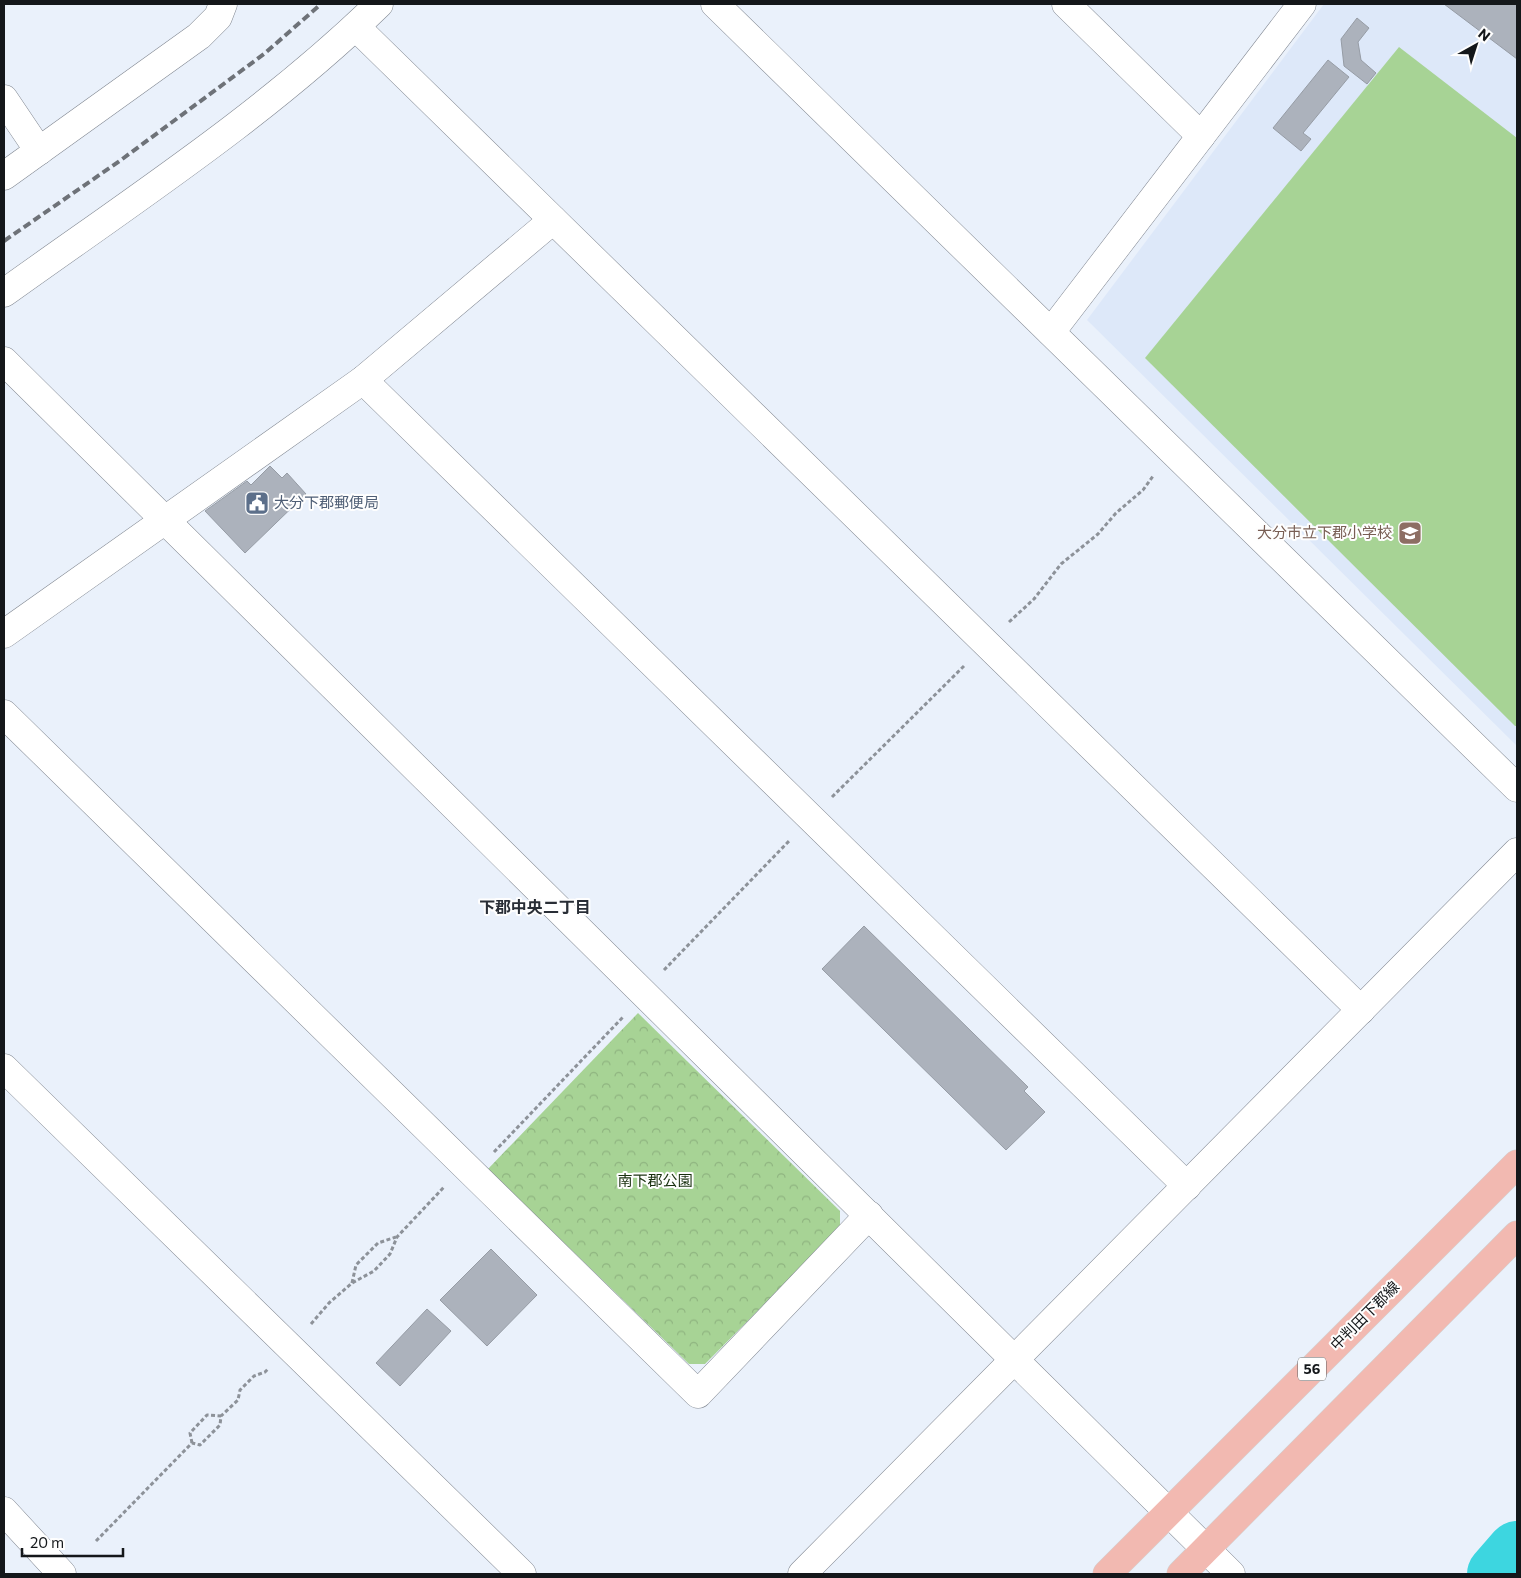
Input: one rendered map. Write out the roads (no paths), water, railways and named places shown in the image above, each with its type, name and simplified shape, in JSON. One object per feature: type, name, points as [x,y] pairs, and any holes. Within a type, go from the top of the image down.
[{"type":"main road","name":"中判田下郡線","points":[[1107,1574],[1517,1164]]},
{"type":"main road","points":[[1181,1574],[1517,1235]]},
{"type":"street","points":[[4,176],[199,36],[218,17],[223,4]]},
{"type":"street","points":[[4,293],[150,190],[244,120],[356,26],[379,4]]},
{"type":"street","points":[[715,4],[1517,788]]},
{"type":"street","points":[[1066,4],[1201,136]]},
{"type":"street","points":[[1052,332],[1302,4]]},
{"type":"street","points":[[356,26],[1361,1010]]},
{"type":"street","points":[[4,99],[39,151]]},
{"type":"street","points":[[4,634],[363,380],[553,220]]},
{"type":"street","points":[[4,361],[1231,1574]]},
{"type":"street","points":[[363,380],[1187,1186]]},
{"type":"street","points":[[4,714],[698,1394],[869,1216]]},
{"type":"street","points":[[802,1574],[1517,852]]},
{"type":"street","points":[[4,1068],[519,1573]]},
{"type":"street","points":[[4,1511],[62,1574]]},
{"type":"waterway","points":[[1497,1574],[1517,1551]]},
{"type":"railway","points":[[4,241],[121,160],[264,54],[321,4]]},
{"type":"place","name":"大分下郡郵便局","points":[[257,503]]},
{"type":"place","name":"大分市立下郡小学校","points":[[1410,533]]},
{"type":"district","name":"下郡中央二丁目","points":[[535,907]]},
{"type":"park label","name":"南下郡公園","points":[[655,1181]]}]
